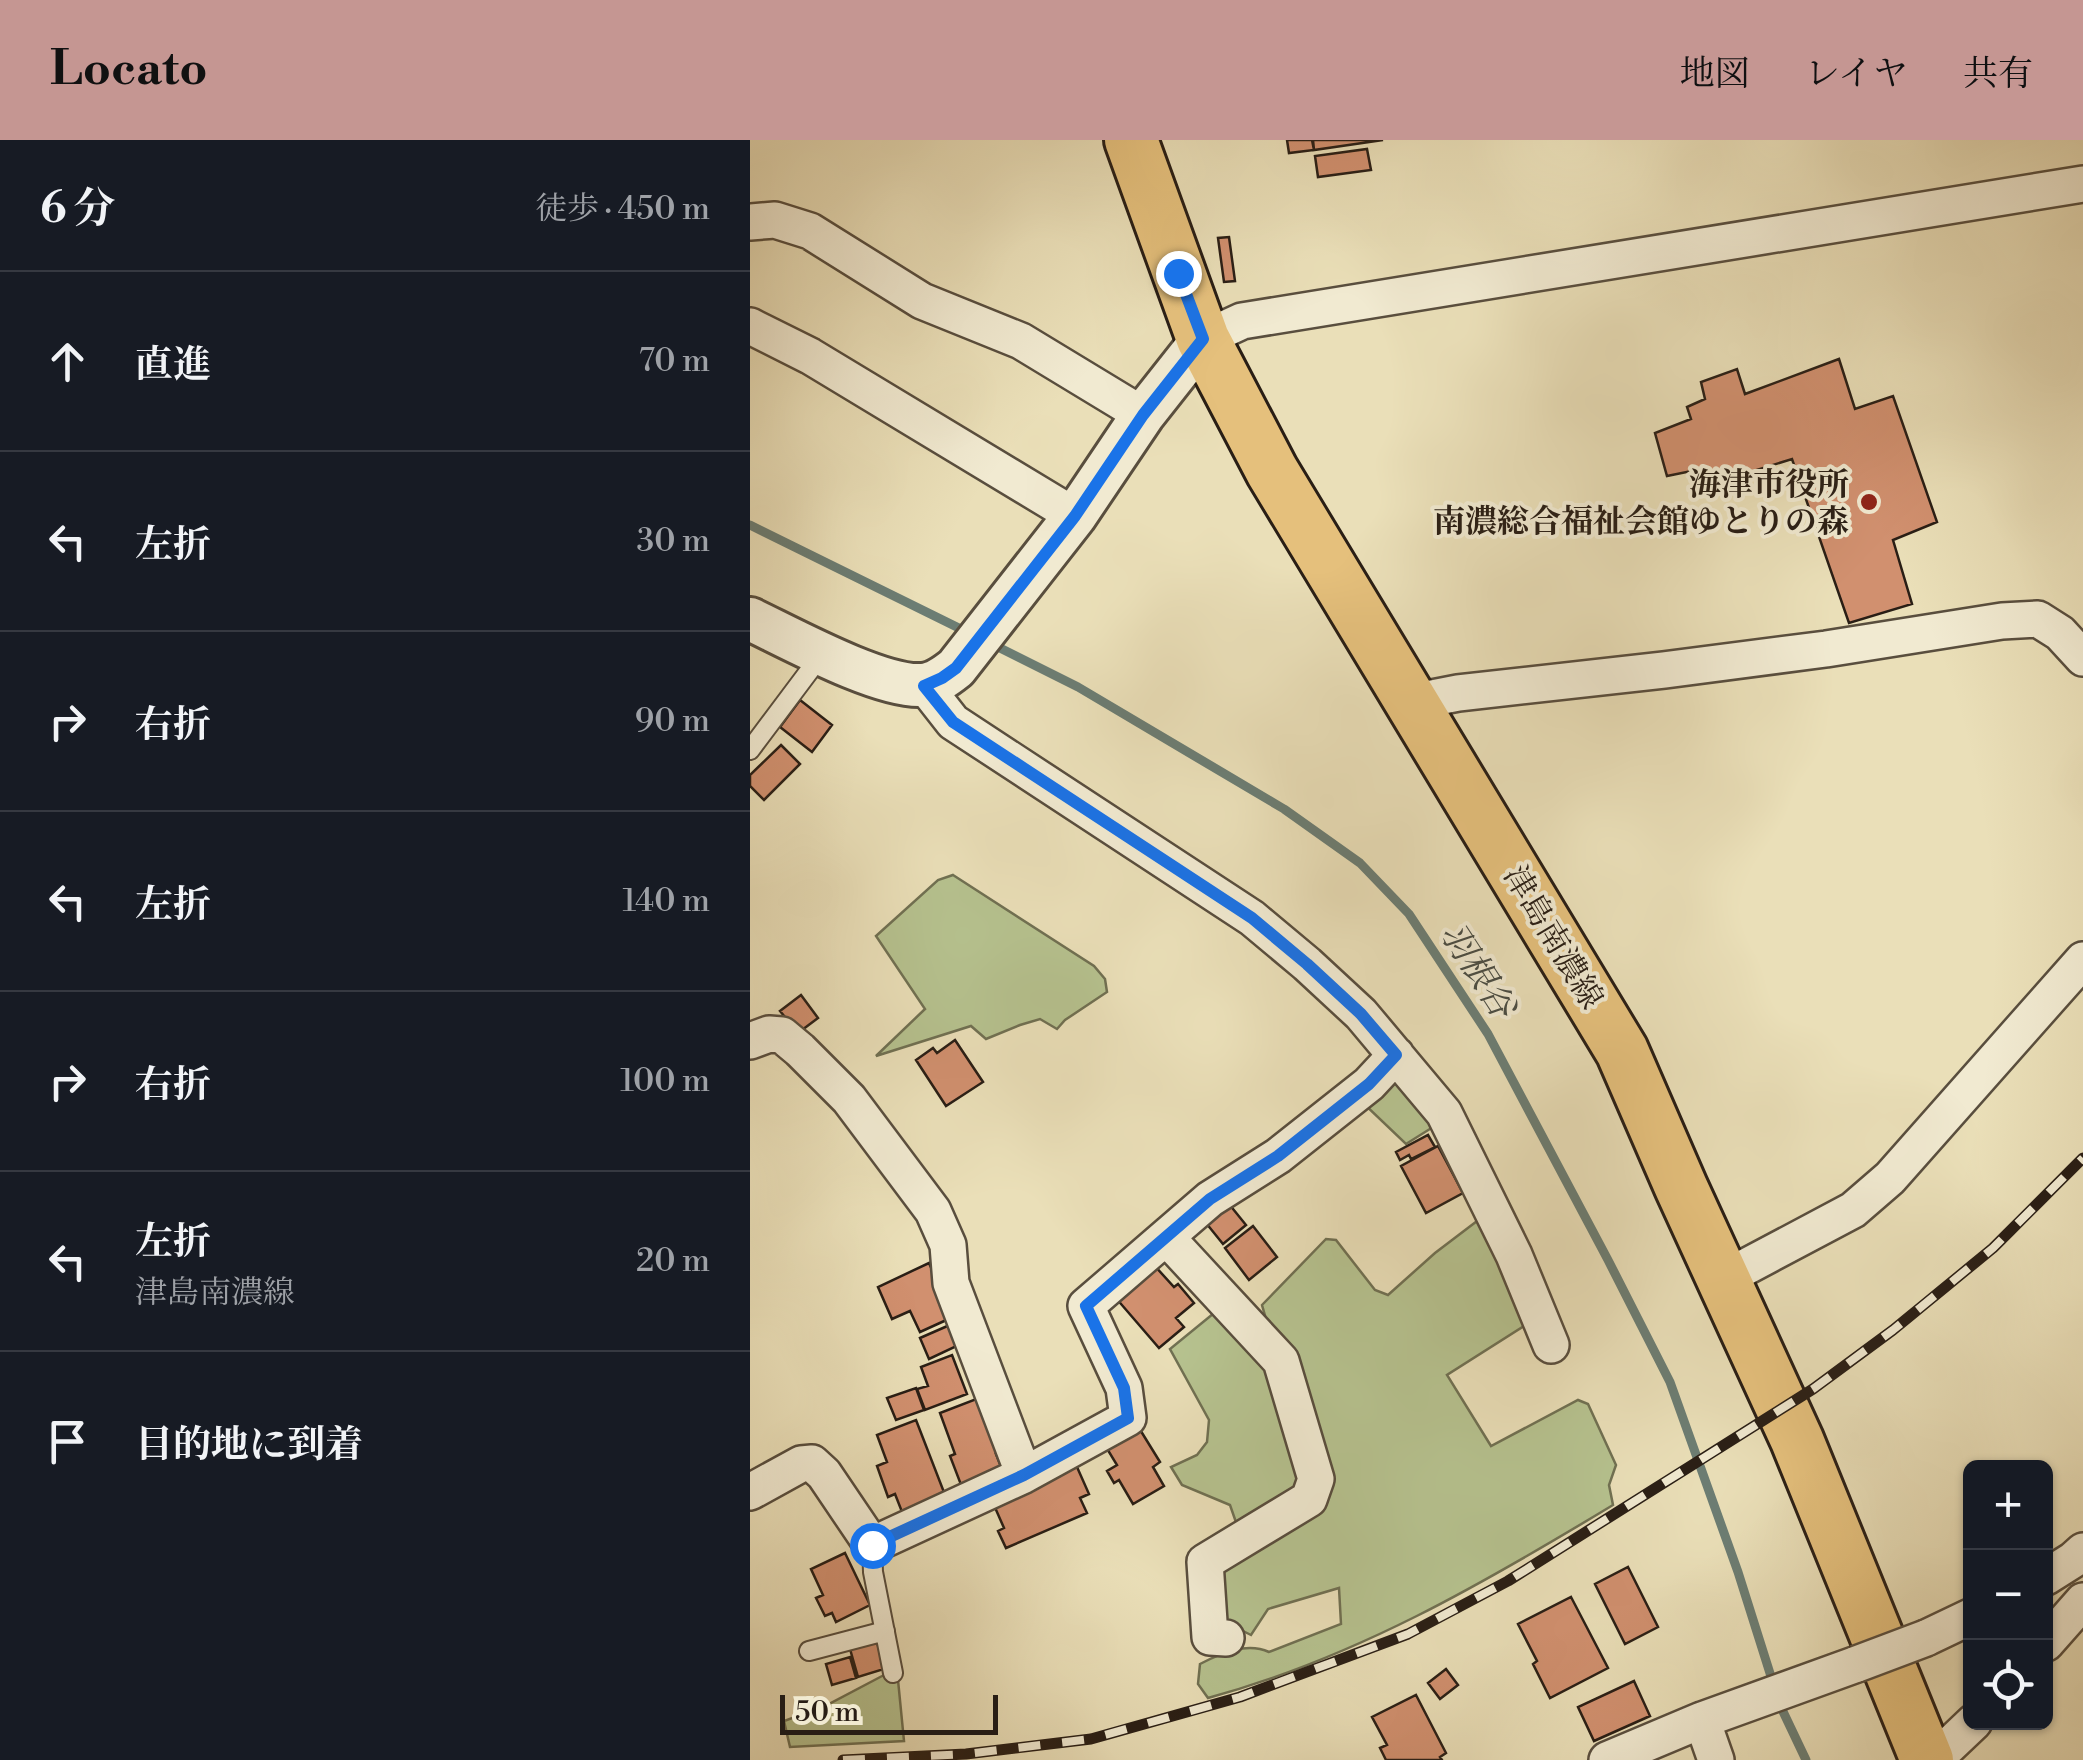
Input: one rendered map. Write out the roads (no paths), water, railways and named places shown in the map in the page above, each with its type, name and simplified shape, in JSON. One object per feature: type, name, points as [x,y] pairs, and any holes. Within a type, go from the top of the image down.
[{"type":"main road","name":"津島南濃線","points":[[1131,140],[1203,339],[1272,471],[1622,1051],[1797,1440],[1930,1760]]},
{"type":"street","points":[[750,619],[866,673],[902,684],[940,677],[1047,553],[1143,415],[1203,339],[1242,321],[2083,184]]},
{"type":"street","points":[[750,222],[775,220],[810,231],[922,300],[1021,341],[1143,415]]},
{"type":"street","points":[[750,326],[810,356],[1075,516]]},
{"type":"street","points":[[1412,702],[1458,693],[1808,652],[2038,618],[2060,633],[2083,658]]},
{"type":"street","points":[[940,677],[953,722],[1252,918],[1361,1014],[1444,1113],[1514,1255],[1551,1345]]},
{"type":"street","points":[[1723,1279],[1853,1210],[1890,1178],[2083,960]]},
{"type":"street","points":[[750,1040],[782,1034],[800,1050],[849,1099],[933,1211],[948,1245],[951,1283],[1024,1475]]},
{"type":"street","points":[[750,1492],[801,1464],[812,1464],[824,1474],[872,1545],[1024,1475],[1128,1418],[1124,1388],[1086,1306],[1210,1199],[1278,1156],[1369,1084],[1396,1055]]},
{"type":"street","points":[[1167,1238],[1281,1361],[1316,1479],[1309,1499],[1205,1562],[1210,1637],[1226,1638]]},
{"type":"street","points":[[2053,1573],[2083,1551]]},
{"type":"street","points":[[2049,1640],[2083,1601]]},
{"type":"street","points":[[1607,1760],[1963,1620]]},
{"type":"street","points":[[1714,1716],[1716,1760]]},
{"type":"street","points":[[1930,1760],[1965,1730]]},
{"type":"lane","points":[[750,750],[823,652]]},
{"type":"lane","points":[[872,1545],[873,1572],[893,1672]]},
{"type":"lane","points":[[809,1650],[884,1632]]},
{"type":"waterway","name":"羽根谷","points":[[750,525],[967,632]]},
{"type":"waterway","name":"羽根谷","points":[[990,643],[1078,687],[1284,809],[1360,863],[1409,914],[1488,1034],[1670,1382],[1774,1686]]},
{"type":"waterway","name":"羽根谷","points":[[1778,1701],[1806,1760]]},
{"type":"railway","points":[[843,1760],[966,1754],[1091,1739],[1240,1697],[1408,1634],[1508,1581],[1813,1389],[1993,1248],[2083,1158]]},
{"type":"place","name":"海津市役所 南濃総合福祉会館ゆとりの森","points":[[1869,502]]}]
